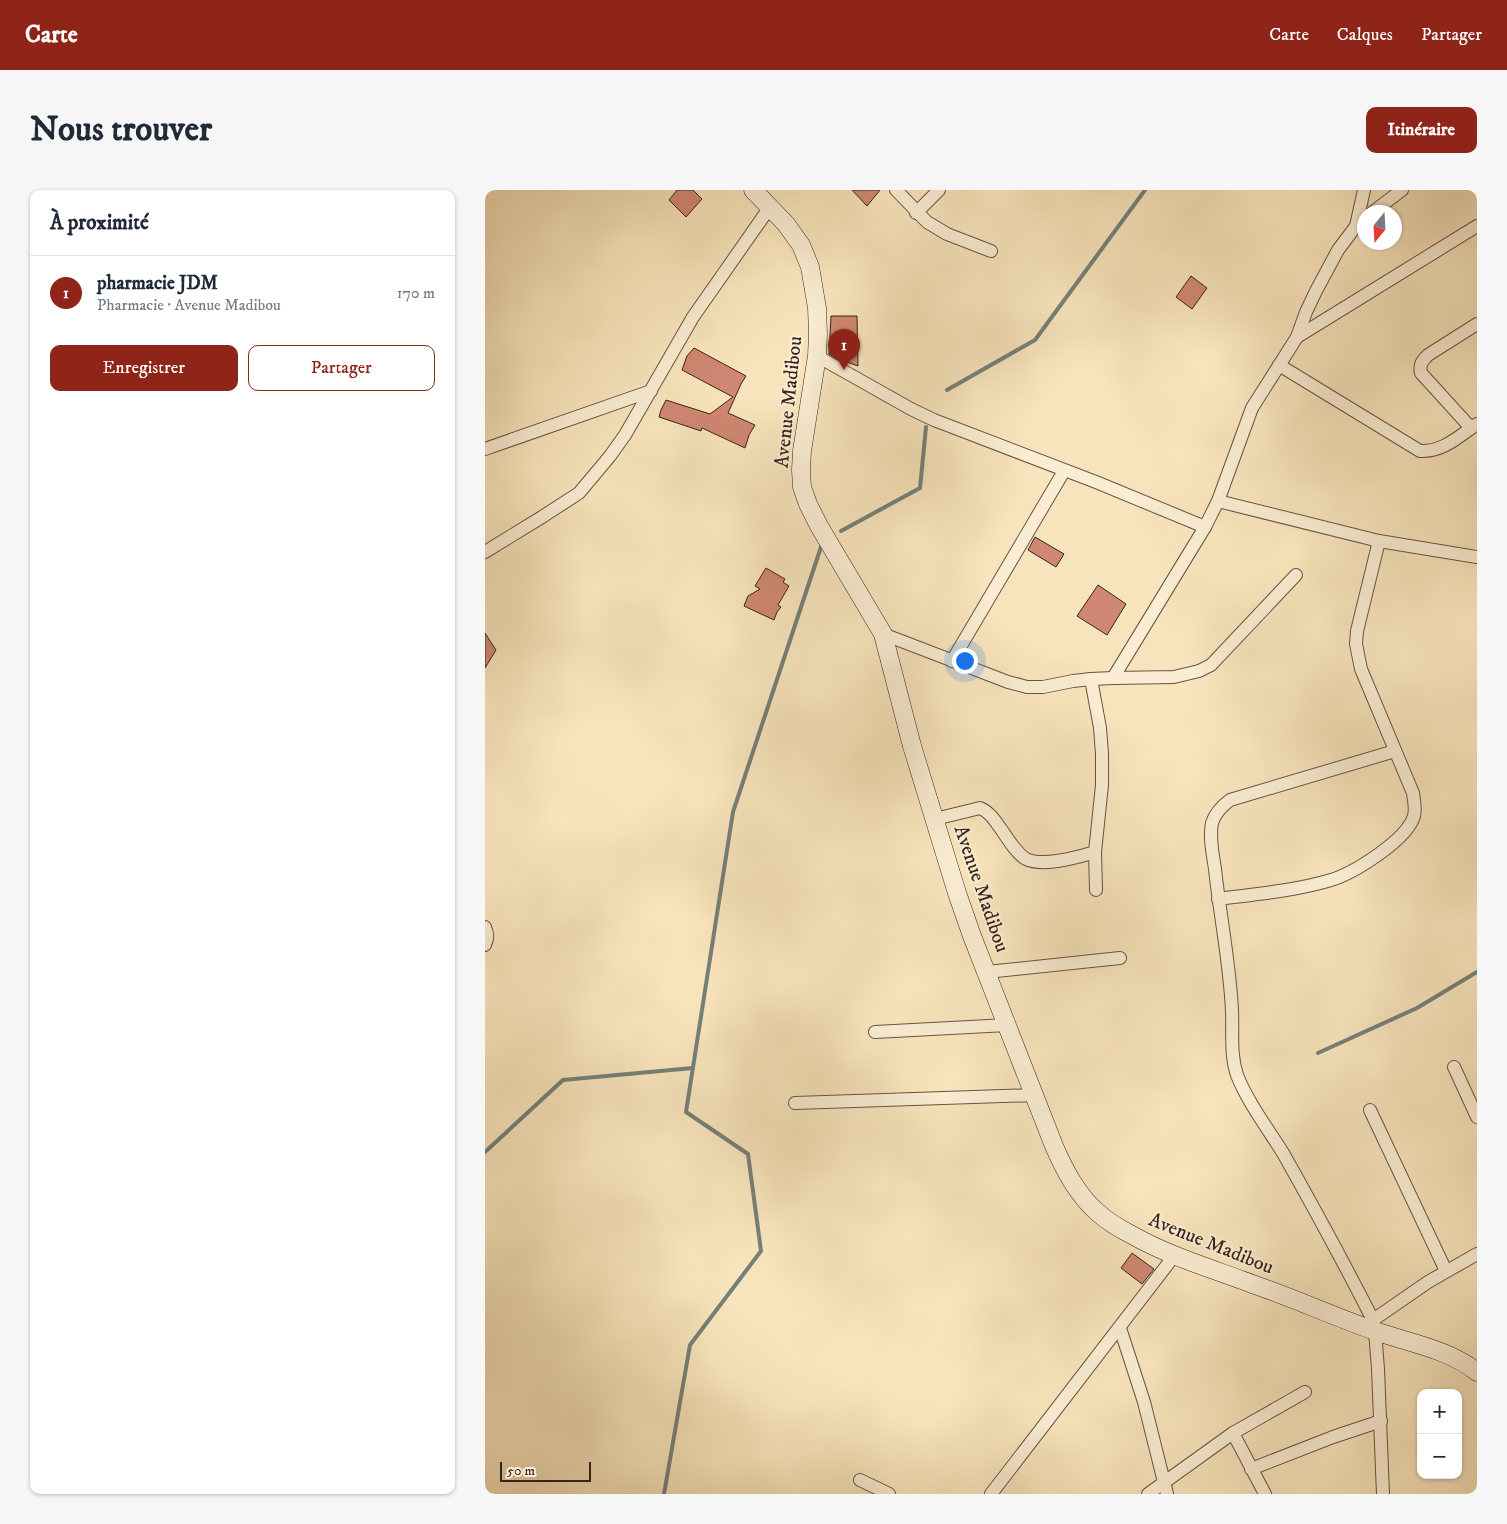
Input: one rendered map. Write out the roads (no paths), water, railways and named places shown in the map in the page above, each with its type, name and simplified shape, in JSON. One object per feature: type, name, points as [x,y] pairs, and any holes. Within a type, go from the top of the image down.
[{"type":"street","name":"Avenue Madibou","points":[[753,190],[786,224],[801,245],[810,267],[817,308],[817,356],[802,451],[802,487],[819,526],[883,634],[912,746],[969,928],[1054,1146],[1066,1172],[1081,1196],[1098,1213],[1122,1230],[1152,1246],[1174,1256],[1374,1325],[1445,1354],[1468,1365],[1477,1372]]},
{"type":"street","points":[[896,190],[927,222],[947,234],[991,251]]},
{"type":"street","points":[[916,212],[939,190]]},
{"type":"street","points":[[1362,205],[1364,190]]},
{"type":"street","points":[[1383,205],[1403,190]]},
{"type":"street","points":[[485,552],[579,493],[610,456],[625,435],[693,317],[770,207]]},
{"type":"street","points":[[1113,678],[1205,528],[1218,502],[1253,408],[1297,337],[1316,291],[1339,250],[1357,226]]},
{"type":"street","points":[[1297,337],[1477,226]]},
{"type":"street","points":[[1279,365],[1420,451],[1431,451],[1441,448],[1474,426],[1421,373],[1419,367],[1428,355],[1477,324]]},
{"type":"street","points":[[817,356],[911,409],[968,434],[1096,482],[1205,528]]},
{"type":"street","points":[[485,449],[651,391]]},
{"type":"street","points":[[952,661],[1064,471]]},
{"type":"street","points":[[1218,502],[1379,541],[1477,557]]},
{"type":"street","points":[[1218,899],[1305,887],[1334,879],[1381,852],[1401,837],[1410,825],[1414,815],[1413,793],[1361,668],[1356,644],[1357,631],[1379,541]]},
{"type":"street","points":[[883,634],[1008,682],[1027,686],[1043,687],[1091,679],[1174,677],[1199,671],[1211,665],[1296,575]]},
{"type":"street","points":[[1091,679],[1100,728],[1102,754],[1102,785],[1095,852],[1096,890]]},
{"type":"street","points":[[1383,1494],[1381,1421],[1374,1325],[1318,1215],[1247,1095],[1237,1076],[1232,1058],[1231,990],[1211,837],[1212,823],[1222,806],[1230,800],[1395,751]]},
{"type":"street","points":[[935,819],[979,808],[989,814],[1020,854],[1027,859],[1035,861],[1074,859],[1095,852]]},
{"type":"street","points":[[485,927],[487,932],[485,945]]},
{"type":"street","points":[[987,972],[1120,958]]},
{"type":"street","points":[[875,1032],[1007,1025]]},
{"type":"street","points":[[1454,1067],[1477,1117]]},
{"type":"street","points":[[795,1102],[1035,1095]]},
{"type":"street","points":[[1370,1110],[1446,1271]]},
{"type":"street","points":[[1374,1325],[1403,1298],[1477,1254]]},
{"type":"street","points":[[991,1494],[1174,1256]]},
{"type":"street","points":[[1120,1328],[1144,1402],[1167,1494]]},
{"type":"street","points":[[1148,1494],[1233,1433],[1305,1392]]},
{"type":"street","points":[[1251,1469],[1333,1437],[1381,1421]]},
{"type":"street","points":[[1233,1433],[1265,1494]]},
{"type":"street","points":[[860,1480],[889,1494]]},
{"type":"waterway","points":[[947,390],[1035,340],[1145,190]]},
{"type":"waterway","points":[[841,531],[920,488],[926,427]]},
{"type":"waterway","points":[[664,1494],[690,1345],[761,1251],[748,1154],[686,1112],[733,812],[821,547]]},
{"type":"waterway","points":[[1318,1053],[1417,1008],[1477,972]]},
{"type":"waterway","points":[[485,1152],[563,1080],[693,1068]]},
{"type":"place","name":"pharmacie JDM","points":[[844,370]]}]
